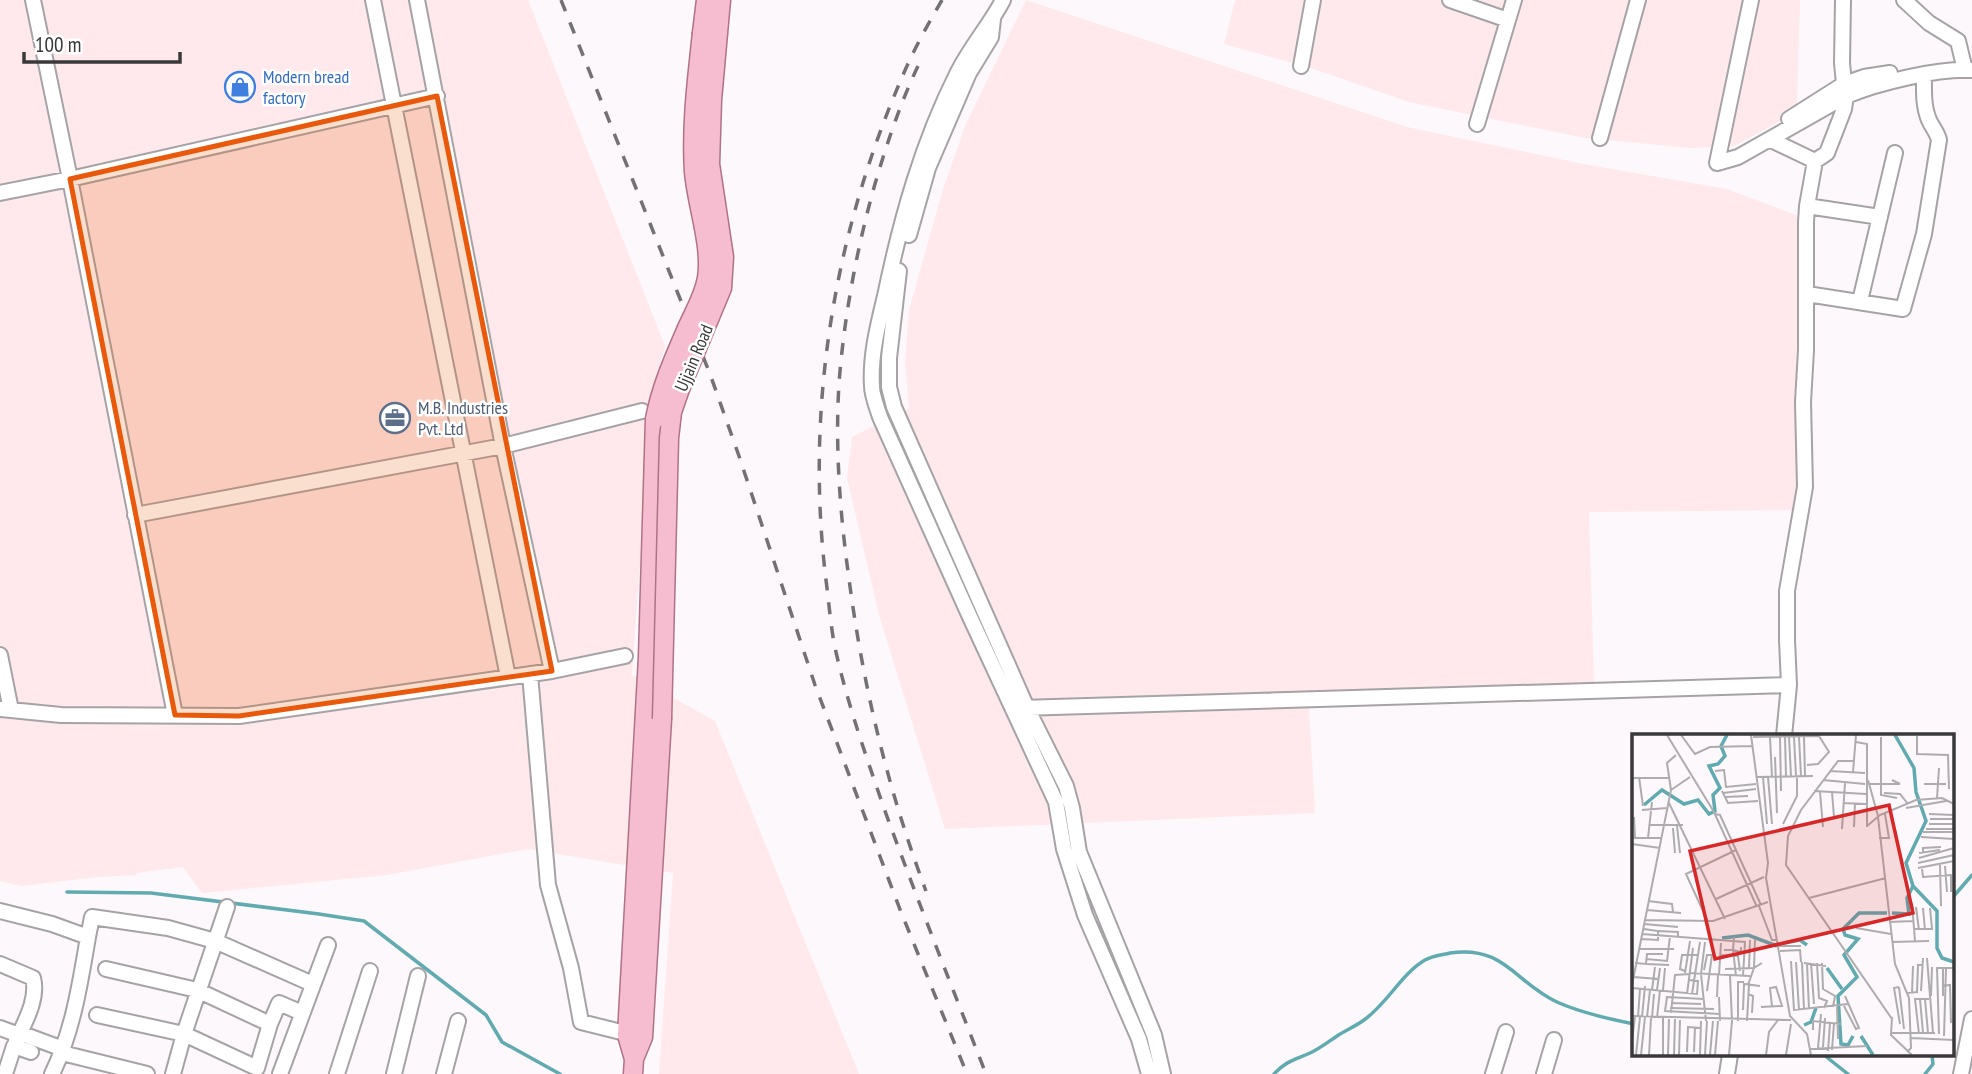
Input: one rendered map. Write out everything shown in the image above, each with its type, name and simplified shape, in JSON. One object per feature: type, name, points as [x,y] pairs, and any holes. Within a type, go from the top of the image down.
[{"type":"main road","points":[[633,1068],[655,419],[658,400],[669,369],[700,301],[708,266],[693,146],[710,33],[706,0]]},
{"type":"main road","name":"Ujjain Road","points":[[636,1016],[662,719],[669,438],[672,412],[722,288],[724,257],[710,164],[710,33],[722,0]]},
{"type":"street","points":[[33,0],[174,715]]},
{"type":"street","points":[[373,0],[509,677]]},
{"type":"street","points":[[417,0],[503,446],[552,671]]},
{"type":"street","points":[[1003,0],[957,73],[915,173],[875,340],[872,386],[880,417],[1019,708],[1056,802],[1065,849],[1085,915],[1139,1039],[1149,1074]]},
{"type":"street","points":[[1301,66],[1313,0]]},
{"type":"street","points":[[1450,0],[1508,20]]},
{"type":"street","points":[[1477,124],[1514,0]]},
{"type":"street","points":[[1600,138],[1638,0]]},
{"type":"street","points":[[1718,159],[1751,0]]},
{"type":"street","points":[[1784,734],[1789,685],[1787,591],[1805,487],[1803,402],[1807,206],[1815,161],[1827,153],[1844,109],[1843,0]]},
{"type":"street","points":[[1903,0],[1928,23],[1958,41],[1968,65]]},
{"type":"street","points":[[1718,159],[1845,90],[1968,65]]},
{"type":"street","points":[[1718,159],[1738,157],[1771,139],[1864,77],[1968,65]]},
{"type":"street","points":[[1807,294],[1903,309],[1924,234],[1939,140],[1926,111],[1924,75]]},
{"type":"street","points":[[0,192],[70,179],[437,96]]},
{"type":"street","points":[[1771,139],[1815,161]]},
{"type":"street","points":[[1860,301],[1895,153]]},
{"type":"street","points":[[1807,206],[1880,217]]},
{"type":"street","points":[[135,515],[503,446],[642,411]]},
{"type":"street","points":[[0,655],[6,710],[61,715],[239,716],[552,671],[625,656]]},
{"type":"street","points":[[530,674],[548,885],[571,968],[581,1022],[635,1036]]},
{"type":"street","points":[[1019,708],[1789,685]]},
{"type":"street","points":[[1019,708],[1066,786],[1079,852],[1154,1035],[1163,1074]]},
{"type":"street","points":[[173,1074],[197,990],[226,907]]},
{"type":"street","points":[[0,911],[52,924],[88,937]]},
{"type":"street","points":[[52,1074],[69,1034],[92,912],[215,941],[313,985]]},
{"type":"street","points":[[280,1074],[328,945]]},
{"type":"street","points":[[0,964],[33,978],[34,982],[32,1002],[5,1074]]},
{"type":"street","points":[[106,969],[197,990],[270,1024]]},
{"type":"street","points":[[337,1074],[370,971]]},
{"type":"street","points":[[394,1074],[418,976]]},
{"type":"street","points":[[97,1015],[184,1034],[256,1071],[279,1003],[302,1013]]},
{"type":"street","points":[[1961,1074],[1972,1019]]},
{"type":"street","points":[[444,1074],[458,1021]]},
{"type":"street","points":[[0,1028],[18,1038],[147,1074]]},
{"type":"street","points":[[1493,1074],[1506,1031]]},
{"type":"street","points":[[18,1038],[31,1052]]},
{"type":"street","points":[[1544,1074],[1554,1040]]},
{"type":"street","points":[[1727,1074],[1730,1056]]},
{"type":"highlighted area","points":[[437,96],[552,671],[239,716],[175,715],[70,179]]},
{"type":"shaded area","points":[[0,0],[528,0],[665,346],[652,392],[632,675],[715,721],[859,1074],[659,1074],[673,873],[528,849],[387,875],[202,893],[183,867],[136,875],[21,886],[0,881]]},
{"type":"shaded area","points":[[1026,0],[1407,127],[1583,164],[1727,189],[1801,217],[1801,510],[1589,512],[1594,684],[1308,691],[1315,813],[945,829],[879,615],[847,478],[852,437],[909,408],[905,362],[909,310],[943,189],[966,124]]},
{"type":"shaded area","points":[[1235,0],[1800,0],[1797,107],[1786,118],[1734,146],[1691,148],[1585,138],[1409,102],[1311,68],[1224,44]]},
{"type":"waterway","points":[[1954,896],[1972,875]]},
{"type":"waterway","points":[[67,892],[151,893],[364,921],[486,1015],[502,1042],[560,1074]]},
{"type":"waterway","points":[[1274,1074],[1286,1063],[1317,1050],[1364,1020],[1416,966],[1425,960],[1450,953],[1469,952],[1497,960],[1557,1002],[1632,1024]]},
{"type":"waterway","points":[[1825,1056],[1848,1074]]},
{"type":"waterway","points":[[1925,1074],[1933,1064],[1932,1056]]},
{"type":"railway","points":[[561,0],[710,374],[815,685],[901,912],[967,1074]]},
{"type":"railway","points":[[942,0],[907,65],[879,136],[858,198],[842,262],[822,391],[819,457],[821,523],[834,643],[850,707],[897,844],[986,1074]]},
{"type":"railway","points":[[918,66],[888,144],[861,238],[844,334],[838,432],[843,530],[869,698],[900,815],[926,891]]},
{"type":"place","name":"Modern bread factory","points":[[240,87]]},
{"type":"place","name":"M.B. Industries Pvt. Ltd","points":[[395,418]]}]
